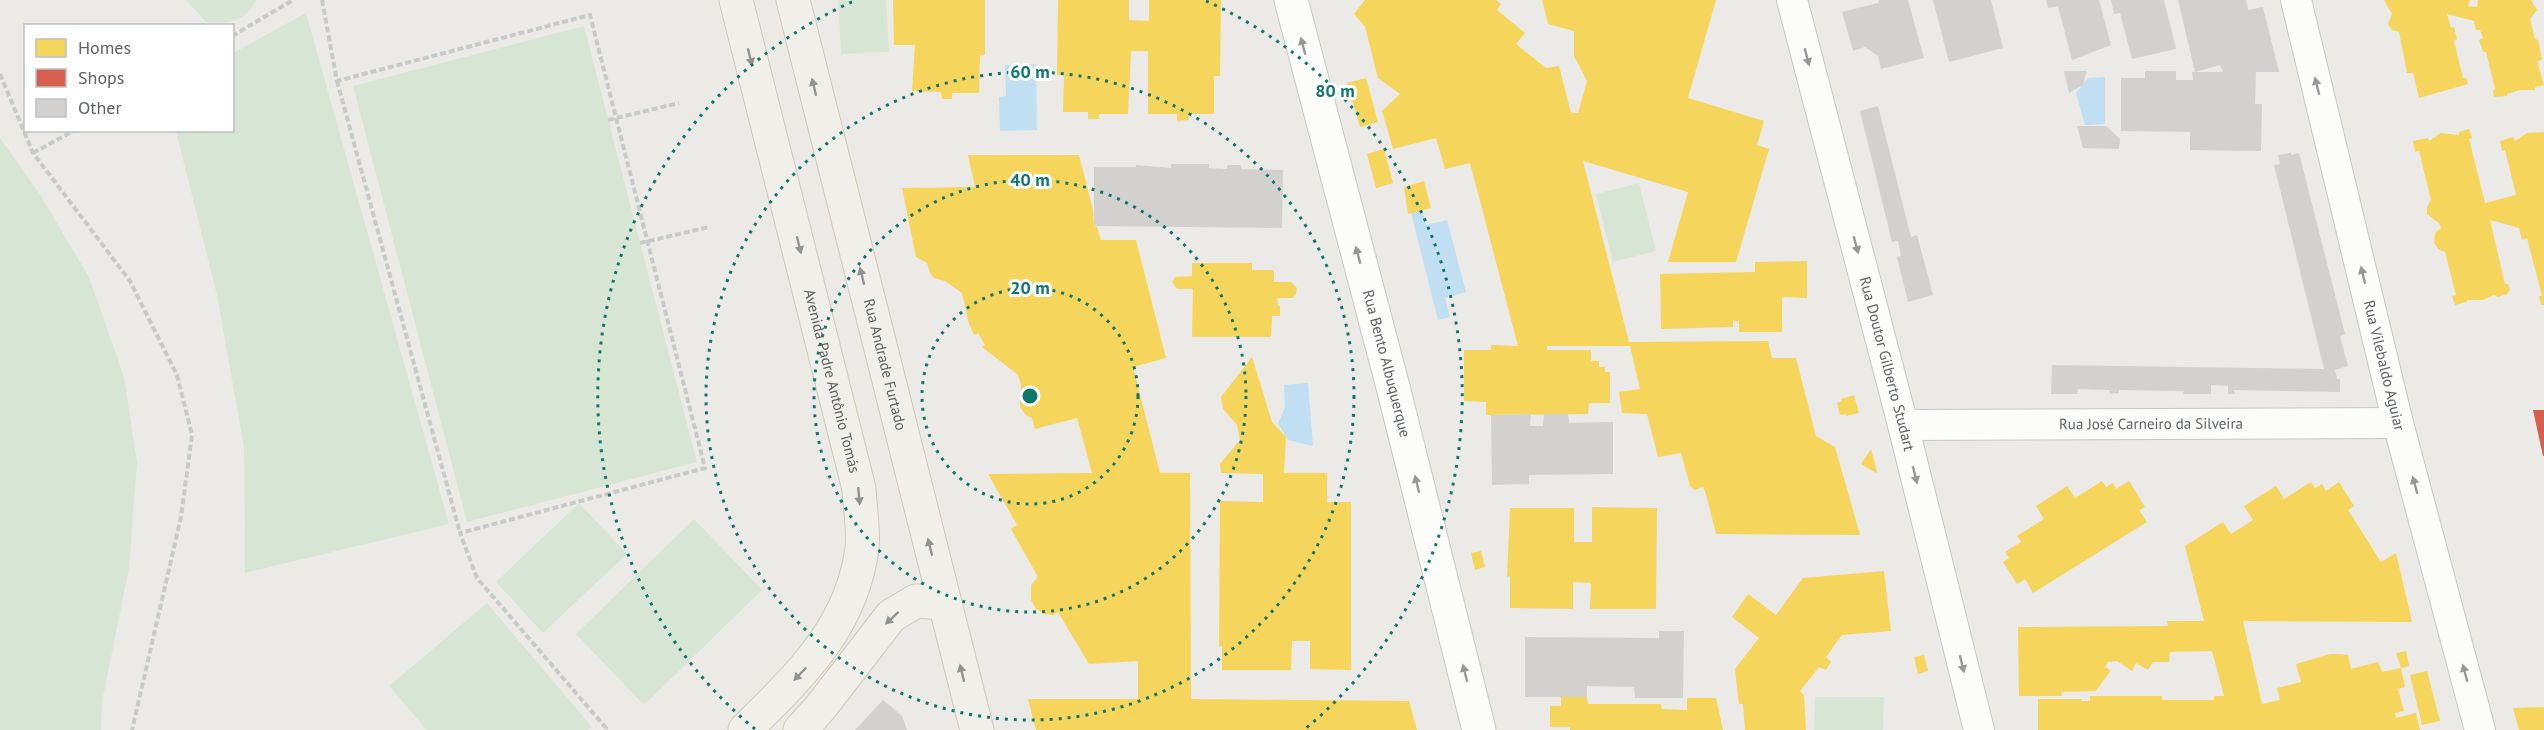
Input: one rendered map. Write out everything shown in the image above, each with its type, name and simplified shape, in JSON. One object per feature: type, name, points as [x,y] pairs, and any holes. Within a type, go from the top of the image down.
[{"type":"main road","name":"Avenida Padre Antônio Tomás","points":[[736,0],[857,478],[862,548],[849,603],[834,631],[806,668],[745,730]]},
{"type":"main road","name":"Rua Andrade Furtado","points":[[793,0],[977,730]]},
{"type":"main road","points":[[759,730],[810,719],[891,616],[916,601],[944,603]]},
{"type":"street","name":"Rua Bento Albuquerque","points":[[1291,0],[1393,387],[1479,730]]},
{"type":"street","name":"Rua Doutor Gilberto Studart","points":[[1792,0],[1903,425],[1979,730]]},
{"type":"street","name":"Rua Vilebaldo Aguiar","points":[[2296,0],[2398,423],[2480,730]]},
{"type":"street","name":"Rua José Carneiro da Silveira","points":[[1903,425],[2398,423]]},
{"type":"path","points":[[234,35],[293,0]]},
{"type":"path","points":[[322,0],[337,81],[460,533],[477,578],[606,728],[604,730]]},
{"type":"path","points":[[337,81],[590,15],[705,468],[460,533]]},
{"type":"path","points":[[0,74],[24,131]]},
{"type":"path","points":[[608,120],[679,104]]},
{"type":"path","points":[[24,132],[33,153],[130,281],[177,375],[192,435],[182,517],[132,730]]},
{"type":"path","points":[[33,153],[71,132]]},
{"type":"path","points":[[640,243],[709,227]]},
{"type":"green space","points":[[186,0],[256,0],[242,17],[229,22],[214,23],[206,22]]},
{"type":"green space","points":[[838,0],[886,0],[889,52],[841,54]]},
{"type":"green space","points":[[306,13],[449,524],[245,573],[244,448],[217,295],[176,132],[234,132],[234,52]]},
{"type":"green space","points":[[584,26],[697,462],[467,522],[353,86]]},
{"type":"green space","points":[[0,138],[39,193],[89,277],[124,377],[137,462],[129,568],[102,702],[101,730],[0,730]]},
{"type":"green space","points":[[1639,183],[1656,251],[1613,262],[1596,194]]},
{"type":"green space","points":[[579,503],[627,554],[543,633],[496,582]]},
{"type":"green space","points":[[694,519],[762,590],[644,705],[576,634]]},
{"type":"green space","points":[[487,603],[592,727],[588,730],[427,730],[389,686]]},
{"type":"green space","points":[[1815,697],[1884,697],[1883,730],[1814,730]]},
{"type":"water","points":[[1036,64],[1037,130],[1000,131],[999,97],[1006,96],[1005,65]]},
{"type":"water","points":[[2105,77],[2105,124],[2085,125],[2076,93],[2088,78]]},
{"type":"water","points":[[1422,210],[1426,225],[1447,220],[1466,292],[1445,298],[1450,317],[1438,320],[1411,213]]},
{"type":"water","points":[[1308,383],[1313,446],[1288,440],[1278,424],[1285,407],[1284,385]]},
{"type":"building: Homes","points":[[893,0],[985,0],[985,55],[980,55],[979,93],[952,93],[952,99],[942,99],[941,92],[912,91],[915,45],[894,45]]},
{"type":"building: Homes","points":[[1058,0],[1129,0],[1129,20],[1149,21],[1149,0],[1221,0],[1220,76],[1214,76],[1214,114],[1188,114],[1189,120],[1177,121],[1177,114],[1148,114],[1148,51],[1131,51],[1128,114],[1099,114],[1099,119],[1088,119],[1088,112],[1063,112],[1064,75],[1057,75]]},
{"type":"building: Homes","points":[[1365,0],[1496,0],[1501,4],[1497,10],[1525,33],[1516,44],[1546,68],[1559,66],[1571,113],[1578,113],[1587,81],[1574,56],[1574,31],[1548,24],[1542,0],[1716,0],[1688,98],[1764,121],[1757,145],[1769,149],[1736,262],[1668,262],[1688,192],[1583,161],[1629,342],[1768,341],[1772,358],[1796,358],[1816,436],[1835,447],[1860,535],[1716,534],[1703,487],[1695,490],[1690,486],[1681,453],[1658,457],[1647,414],[1622,413],[1619,392],[1640,389],[1630,346],[1547,346],[1547,350],[1591,350],[1591,361],[1599,361],[1599,367],[1605,367],[1605,372],[1610,372],[1610,403],[1589,403],[1588,414],[1486,415],[1486,402],[1464,401],[1464,350],[1491,350],[1491,345],[1518,346],[1470,163],[1445,169],[1436,138],[1393,149],[1382,111],[1400,94],[1378,78],[1365,27],[1354,14]]},
{"type":"building: Homes","points":[[2384,0],[2470,0],[2468,6],[2477,7],[2478,0],[2531,0],[2537,10],[2530,19],[2535,39],[2538,40],[2542,60],[2537,61],[2544,85],[2535,87],[2535,90],[2520,90],[2507,94],[2507,96],[2494,97],[2493,90],[2495,89],[2486,52],[2483,52],[2479,40],[2483,38],[2480,30],[2476,30],[2474,21],[2447,14],[2457,39],[2454,41],[2463,78],[2466,78],[2468,84],[2419,98],[2413,73],[2407,73],[2399,32],[2392,30],[2388,24],[2392,14]]},
{"type":"building: Homes","points":[[1366,78],[1378,122],[1360,127],[1347,83]]},
{"type":"building: Homes","points":[[2469,129],[2472,138],[2469,139],[2485,203],[2516,195],[2505,150],[2502,151],[2500,141],[2513,137],[2515,141],[2527,133],[2544,132],[2544,305],[2541,305],[2539,296],[2542,296],[2527,238],[2522,240],[2519,228],[2490,220],[2505,284],[2508,284],[2510,290],[2507,294],[2498,297],[2494,295],[2483,300],[2467,300],[2467,302],[2455,305],[2452,296],[2456,295],[2445,252],[2438,249],[2434,243],[2435,233],[2441,228],[2439,223],[2427,214],[2427,207],[2431,200],[2419,151],[2415,152],[2413,141],[2428,138],[2429,141],[2441,133],[2459,135],[2459,132]]},
{"type":"building: Homes","points":[[1384,149],[1393,183],[1376,188],[1367,154]]},
{"type":"building: Homes","points":[[968,155],[1079,155],[1093,210],[1094,226],[1097,227],[1101,240],[1136,240],[1166,358],[1133,367],[1160,473],[1190,473],[1191,699],[1409,701],[1417,730],[1036,730],[1028,699],[1138,699],[1138,661],[1089,664],[1058,612],[1053,615],[1045,614],[1036,609],[1031,600],[1031,585],[1038,577],[1011,529],[1017,525],[988,474],[1092,473],[1077,418],[1035,429],[1032,418],[1026,415],[1020,407],[1021,385],[1018,375],[982,347],[985,345],[978,333],[974,335],[969,324],[962,293],[945,281],[934,278],[927,263],[916,257],[902,188],[975,187]]},
{"type":"building: Homes","points":[[1424,181],[1431,208],[1408,214],[1404,187]]},
{"type":"building: Homes","points":[[1807,261],[1807,298],[1782,297],[1782,332],[1739,332],[1739,321],[1733,321],[1733,327],[1661,329],[1660,274],[1755,272],[1755,262]]},
{"type":"building: Homes","points":[[1192,263],[1252,263],[1252,270],[1274,270],[1274,282],[1291,282],[1297,288],[1296,294],[1293,298],[1277,298],[1280,316],[1272,316],[1271,337],[1192,337],[1193,289],[1177,289],[1172,282],[1175,277],[1192,276]]},
{"type":"building: Homes","points":[[1252,357],[1272,422],[1286,437],[1284,473],[1327,473],[1327,502],[1351,502],[1351,670],[1310,669],[1310,641],[1292,641],[1291,670],[1222,670],[1222,646],[1219,647],[1220,501],[1263,502],[1263,474],[1221,473],[1220,464],[1240,440],[1237,425],[1223,409],[1221,397]]},
{"type":"building: Homes","points":[[1854,395],[1859,413],[1840,415],[1837,403],[1842,401],[1841,399]]},
{"type":"building: Homes","points":[[1871,449],[1877,472],[1876,473],[1861,464]]},
{"type":"building: Homes","points":[[2102,481],[2106,487],[2113,483],[2116,489],[2129,481],[2145,507],[2139,510],[2147,522],[2033,593],[2025,579],[2017,584],[2003,562],[2009,558],[2005,552],[2021,542],[2017,536],[2044,519],[2036,506],[2067,486],[2075,498]]},
{"type":"building: Homes","points":[[2311,482],[2315,488],[2322,484],[2326,491],[2339,482],[2354,506],[2348,510],[2381,562],[2396,553],[2412,622],[2243,621],[2262,704],[2280,700],[2277,688],[2301,682],[2296,664],[2330,654],[2348,655],[2351,669],[2378,662],[2382,672],[2401,668],[2405,687],[2398,689],[2404,711],[2395,713],[2396,718],[2416,713],[2420,730],[2038,730],[2038,699],[2090,701],[2090,696],[2162,696],[2162,700],[2214,700],[2214,696],[2224,696],[2212,651],[2170,652],[2169,662],[2153,662],[2148,670],[2136,663],[2132,671],[2117,661],[2108,662],[2105,667],[2111,670],[2096,691],[2061,692],[2062,696],[2019,696],[2018,627],[2168,626],[2167,621],[2204,621],[2185,546],[2223,522],[2231,534],[2253,520],[2244,506],[2276,486],[2284,499]]},
{"type":"building: Homes","points":[[1592,507],[1657,508],[1656,609],[1590,609],[1591,583],[1573,582],[1573,609],[1510,608],[1510,576],[1507,577],[1510,508],[1574,508],[1574,542],[1592,542]]},
{"type":"building: Homes","points":[[1481,551],[1485,567],[1475,570],[1471,553]]},
{"type":"building: Homes","points":[[1884,571],[1891,631],[1842,635],[1826,657],[1831,662],[1826,670],[1819,667],[1800,691],[1804,695],[1806,730],[1745,730],[1743,704],[1739,704],[1735,669],[1759,638],[1732,617],[1748,594],[1776,615],[1803,578]]},
{"type":"building: Homes","points":[[2406,651],[2409,666],[2401,668],[2396,653]]},
{"type":"building: Homes","points":[[1924,655],[1928,671],[1918,674],[1914,657]]},
{"type":"building: Homes","points":[[2427,671],[2440,721],[2422,725],[2410,675]]},
{"type":"building: Homes","points":[[1561,697],[1587,697],[1588,704],[1661,704],[1662,709],[1687,710],[1687,698],[1716,698],[1723,730],[1570,730],[1570,727],[1550,727],[1550,706],[1561,706]]},
{"type":"building: Homes","points":[[2544,707],[2544,730],[2519,730],[2513,708]]},
{"type":"building: Shops","points":[[2533,410],[2544,410],[2544,456],[2543,456]]},
{"type":"building: Other","points":[[1879,0],[1908,0],[1924,58],[1881,69],[1878,56],[1865,47],[1853,51],[1842,12],[1878,3]]},
{"type":"building: Other","points":[[1933,0],[1991,0],[2003,48],[1949,62]]},
{"type":"building: Other","points":[[2046,0],[2099,0],[2111,45],[2072,60],[2058,6],[2048,8]]},
{"type":"building: Other","points":[[2111,0],[2164,0],[2176,49],[2132,59],[2120,13],[2114,14]]},
{"type":"building: Other","points":[[2178,0],[2246,0],[2248,10],[2263,7],[2279,72],[2256,72],[2255,104],[2262,104],[2261,151],[2190,150],[2190,132],[2121,131],[2121,78],[2145,78],[2145,71],[2176,71],[2176,80],[2193,80],[2192,72],[2195,72]],"holes":[[[2220,65],[2223,72],[2195,72]]]},
{"type":"building: Other","points":[[2064,71],[2087,71],[2083,85],[2069,93]]},
{"type":"building: Other","points":[[1878,106],[1911,237],[1917,235],[1933,295],[1908,302],[1897,257],[1901,256],[1898,241],[1892,242],[1860,111]]},
{"type":"building: Other","points":[[2077,126],[2106,126],[2120,139],[2119,149],[2083,148]]},
{"type":"building: Other","points":[[2291,153],[2291,155],[2299,153],[2345,334],[2340,336],[2348,366],[2335,370],[2337,379],[2340,379],[2340,392],[2234,390],[2235,394],[2228,394],[2228,386],[2211,385],[2211,394],[2183,394],[2184,391],[2119,390],[2119,393],[2110,394],[2109,390],[2078,389],[2077,394],[2051,394],[2052,365],[2324,369],[2274,165],[2280,164],[2278,155]]},
{"type":"building: Other","points":[[1171,164],[1209,164],[1209,168],[1227,169],[1227,165],[1241,165],[1241,169],[1283,170],[1282,228],[1094,226],[1094,167],[1136,167],[1136,165],[1171,168]]},
{"type":"building: Other","points":[[1531,414],[1530,426],[1543,426],[1544,414],[1568,414],[1569,423],[1613,422],[1613,474],[1529,475],[1529,484],[1492,485],[1491,415]]},
{"type":"building: Other","points":[[1659,631],[1684,631],[1683,698],[1635,698],[1634,687],[1587,686],[1587,697],[1525,697],[1525,637],[1659,638]]},
{"type":"building: Other","points":[[883,700],[902,716],[907,730],[855,730]]}]
